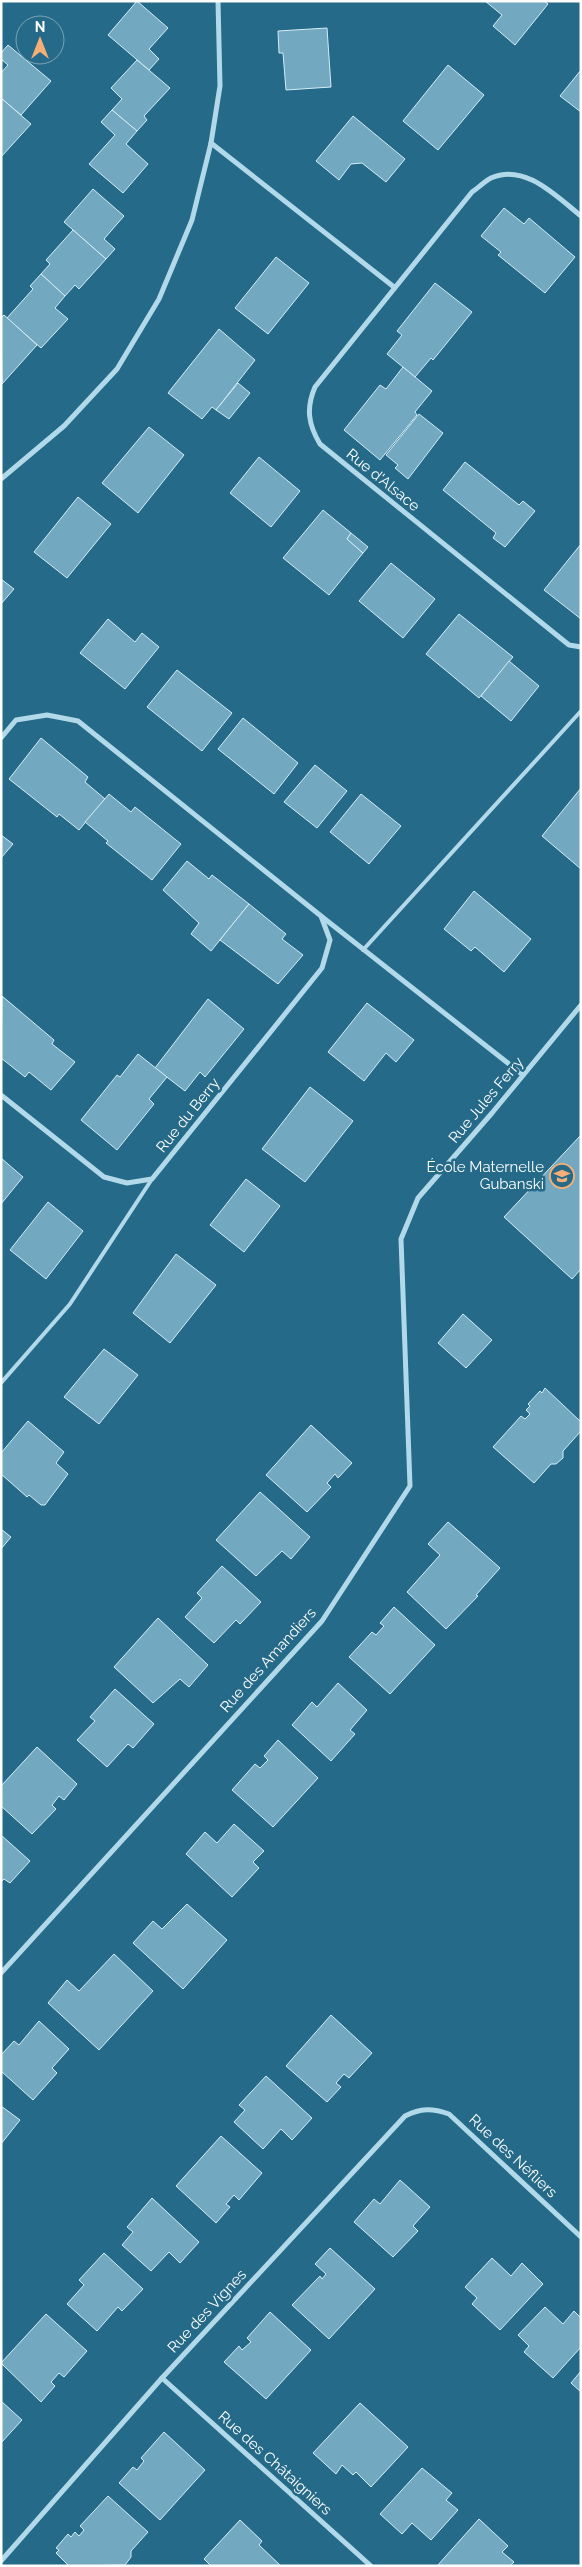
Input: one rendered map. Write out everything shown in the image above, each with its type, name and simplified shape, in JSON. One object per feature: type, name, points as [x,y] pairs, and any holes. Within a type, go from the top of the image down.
[{"type":"street","points":[[1,479],[64,426],[117,369],[159,299],[188,229],[211,143],[220,86],[218,1]]},
{"type":"street","points":[[211,143],[394,287]]},
{"type":"street","name":"Rue d'Alsace","points":[[581,216],[540,183],[516,174],[492,178],[472,192],[394,287],[315,387],[308,404],[311,428],[320,444],[569,645],[581,647]]},
{"type":"street","points":[[1,738],[16,720],[47,715],[78,721],[363,950],[523,1075]]},
{"type":"street","name":"Rue du Berry","points":[[152,1179],[322,968],[330,940],[321,916]]},
{"type":"street","name":"Rue Jules Ferry","points":[[402,1270],[400,1239],[418,1198],[581,1005]]},
{"type":"street","points":[[1,1095],[104,1177],[127,1183],[152,1179]]},
{"type":"street","name":"Rue des Amandiers","points":[[1,1973],[322,1621],[410,1486],[402,1270]]},
{"type":"street","name":"Rue des Vignes","points":[[1,2561],[162,2378],[396,2124],[405,2116],[423,2109],[449,2114]]},
{"type":"street","name":"Rue des Néfliers","points":[[449,2114],[581,2237]]},
{"type":"street","name":"Rue des Châtaigniers","points":[[162,2378],[370,2566]]},
{"type":"lane","points":[[363,950],[581,711]]},
{"type":"lane","points":[[1,1383],[70,1304],[152,1179]]},
{"type":"building","points":[[137,1],[168,28],[149,49],[159,59],[149,70],[108,35]]},
{"type":"building","points":[[485,1],[544,1],[548,4],[515,45],[493,26],[502,15]]},
{"type":"building","points":[[327,28],[331,87],[286,90],[283,53],[279,53],[278,31]]},
{"type":"building","points":[[8,45],[15,51],[15,65],[32,65],[51,81],[21,115],[1,98],[1,73],[8,65],[1,59],[1,53]]},
{"type":"building","points":[[137,60],[170,88],[144,116],[147,120],[137,131],[112,110],[122,99],[111,88]]},
{"type":"building","points":[[448,65],[484,95],[438,150],[403,121]]},
{"type":"building","points":[[581,70],[581,112],[560,96]]},
{"type":"building","points":[[1,98],[31,124],[1,157]]},
{"type":"building","points":[[112,110],[137,131],[126,144],[148,164],[123,193],[89,164],[115,135],[101,122]]},
{"type":"building","points":[[353,116],[405,159],[386,182],[362,163],[351,164],[339,180],[316,161]]},
{"type":"building","points":[[93,189],[124,216],[104,239],[115,249],[106,259],[64,222]]},
{"type":"building","points":[[504,208],[524,224],[529,218],[575,257],[545,293],[498,255],[501,252],[481,236]]},
{"type":"building","points":[[73,230],[106,259],[79,289],[75,285],[65,296],[41,274],[50,264],[46,260]]},
{"type":"building","points":[[276,257],[309,283],[268,334],[235,308]]},
{"type":"building","points":[[41,274],[65,296],[55,308],[68,319],[41,348],[7,318],[33,289],[30,286]]},
{"type":"building","points":[[435,283],[472,312],[433,360],[431,358],[415,377],[387,354],[402,335],[397,331]]},
{"type":"building","points":[[4,315],[37,345],[2,384],[1,318]]},
{"type":"building","points":[[219,329],[255,360],[216,410],[212,407],[202,419],[168,393]]},
{"type":"building","points":[[403,367],[432,391],[415,412],[417,415],[380,460],[344,430],[380,385],[386,389]]},
{"type":"building","points":[[238,383],[250,393],[229,419],[216,410]]},
{"type":"building","points":[[419,414],[443,433],[408,479],[395,468],[398,465],[386,455]]},
{"type":"building","points":[[149,427],[184,455],[138,513],[102,483]]},
{"type":"building","points":[[259,457],[300,491],[271,527],[230,493]]},
{"type":"building","points":[[465,462],[519,505],[523,501],[535,511],[505,547],[493,538],[496,533],[443,490]]},
{"type":"building","points":[[78,497],[111,524],[67,578],[34,552]]},
{"type":"building","points":[[323,510],[351,533],[347,539],[363,553],[329,595],[283,558]]},
{"type":"building","points":[[351,533],[368,547],[363,553],[347,539]]},
{"type":"building","points":[[581,544],[581,619],[544,590]]},
{"type":"building","points":[[391,563],[435,599],[403,638],[359,601]]},
{"type":"building","points":[[1,579],[14,589],[1,604]]},
{"type":"building","points":[[459,614],[513,657],[479,698],[426,654]]},
{"type":"building","points":[[108,619],[135,642],[142,633],[159,647],[125,689],[80,653]]},
{"type":"building","points":[[509,661],[539,686],[511,721],[481,696]]},
{"type":"building","points":[[177,670],[232,713],[202,751],[147,707]]},
{"type":"building","points":[[243,718],[298,763],[274,794],[218,749]]},
{"type":"building","points":[[41,738],[88,777],[85,782],[105,799],[79,830],[59,814],[57,817],[9,779]]},
{"type":"building","points":[[315,765],[347,791],[317,828],[284,802]]},
{"type":"building","points":[[581,788],[581,869],[542,836]]},
{"type":"building","points":[[109,794],[131,812],[135,807],[181,844],[152,880],[106,843],[108,841],[85,822]]},
{"type":"building","points":[[361,794],[401,826],[369,864],[330,832]]},
{"type":"building","points":[[1,835],[13,844],[1,858]]},
{"type":"building","points":[[187,861],[209,879],[212,875],[249,904],[211,951],[191,934],[199,923],[163,890]]},
{"type":"building","points":[[474,891],[531,939],[504,972],[475,947],[471,951],[444,929]]},
{"type":"building","points":[[249,904],[286,934],[282,939],[303,955],[278,984],[220,940]]},
{"type":"building","points":[[2,996],[54,1040],[52,1044],[75,1062],[51,1090],[29,1072],[25,1077],[1,1058]]},
{"type":"building","points":[[208,999],[244,1029],[205,1077],[200,1072],[185,1091],[155,1068]]},
{"type":"building","points":[[367,1003],[414,1040],[396,1062],[386,1053],[364,1081],[328,1052]]},
{"type":"building","points":[[138,1054],[167,1077],[149,1099],[154,1104],[117,1150],[81,1120],[117,1075],[120,1077]]},
{"type":"building","points":[[310,1087],[353,1121],[305,1182],[262,1149]]},
{"type":"building","name":"École Maternelle Gubanski","points":[[581,1135],[581,1269],[572,1279],[504,1217]]},
{"type":"building","points":[[1,1158],[23,1177],[1,1204]]},
{"type":"building","points":[[246,1179],[280,1206],[244,1252],[210,1225]]},
{"type":"building","points":[[48,1202],[83,1231],[46,1279],[10,1250]]},
{"type":"building","points":[[176,1254],[216,1285],[170,1343],[133,1313]]},
{"type":"building","points":[[463,1314],[492,1340],[466,1368],[438,1343]]},
{"type":"building","points":[[104,1349],[138,1375],[99,1424],[64,1397]]},
{"type":"building","points":[[545,1388],[581,1422],[581,1431],[563,1451],[563,1458],[556,1464],[551,1464],[534,1483],[493,1447],[521,1416],[525,1419],[530,1414],[526,1410],[530,1406],[528,1404],[540,1391],[542,1393]]},
{"type":"building","points":[[28,1421],[64,1452],[56,1463],[68,1474],[45,1505],[41,1505],[29,1495],[27,1497],[1,1474],[1,1453]]},
{"type":"building","points":[[311,1425],[352,1463],[338,1478],[335,1474],[327,1483],[331,1487],[307,1512],[266,1475]]},
{"type":"building","points":[[260,1492],[310,1537],[291,1559],[282,1551],[256,1576],[216,1540]]},
{"type":"building","points":[[448,1522],[500,1568],[476,1595],[478,1596],[446,1629],[407,1592],[440,1555],[428,1544]]},
{"type":"building","points":[[1,1529],[11,1537],[1,1549]]},
{"type":"building","points":[[222,1566],[261,1602],[240,1624],[236,1620],[214,1643],[185,1617],[202,1598],[197,1593]]},
{"type":"building","points":[[394,1607],[435,1645],[390,1694],[349,1657],[372,1632],[376,1635],[384,1626],[380,1623]]},
{"type":"building","points":[[158,1618],[208,1665],[189,1687],[180,1679],[153,1703],[114,1667]]},
{"type":"building","points":[[338,1683],[367,1710],[350,1730],[355,1734],[331,1761],[292,1725],[312,1702],[317,1707]]},
{"type":"building","points":[[115,1689],[154,1724],[133,1748],[128,1744],[107,1767],[77,1740],[95,1721],[90,1717]]},
{"type":"building","points":[[278,1740],[318,1778],[273,1827],[232,1790],[255,1764],[260,1768],[268,1760],[264,1756]]},
{"type":"building","points":[[37,1747],[77,1784],[64,1800],[59,1796],[52,1805],[56,1809],[32,1834],[1,1806],[1,1786]]},
{"type":"building","points":[[234,1824],[264,1851],[253,1862],[259,1868],[232,1897],[186,1854],[205,1832],[217,1843]]},
{"type":"building","points":[[1,1835],[30,1861],[10,1883],[4,1879],[1,1882]]},
{"type":"building","points":[[187,1904],[227,1940],[183,1989],[133,1943],[153,1921],[162,1929]]},
{"type":"building","points":[[114,1954],[153,1991],[99,2050],[48,2003],[67,1980],[79,1991]]},
{"type":"building","points":[[331,2015],[372,2053],[349,2078],[344,2074],[336,2083],[341,2087],[327,2102],[286,2066]]},
{"type":"building","points":[[39,2021],[69,2049],[52,2068],[57,2073],[33,2100],[1,2071],[1,2055],[14,2041],[19,2045]]},
{"type":"building","points":[[266,2076],[312,2118],[292,2140],[281,2129],[263,2149],[234,2122],[245,2110],[239,2105]]},
{"type":"building","points":[[1,2106],[20,2120],[1,2144]]},
{"type":"building","points":[[221,2136],[262,2173],[239,2200],[234,2195],[226,2204],[230,2207],[216,2223],[176,2186]]},
{"type":"building","points":[[400,2180],[430,2207],[413,2226],[418,2231],[393,2257],[354,2222],[374,2199],[380,2204]]},
{"type":"building","points":[[152,2198],[199,2242],[180,2263],[169,2252],[151,2271],[122,2245],[133,2232],[127,2227]]},
{"type":"building","points":[[330,2248],[375,2289],[329,2339],[292,2305],[320,2276],[322,2279],[326,2274],[315,2264]]},
{"type":"building","points":[[104,2253],[143,2289],[122,2311],[118,2307],[97,2331],[67,2304],[84,2285],[79,2280]]},
{"type":"building","points":[[492,2258],[511,2276],[522,2263],[543,2284],[500,2330],[472,2304],[477,2298],[465,2287]]},
{"type":"building","points":[[545,2307],[563,2324],[574,2311],[581,2318],[581,2347],[553,2378],[524,2352],[529,2346],[518,2335]]},
{"type":"building","points":[[270,2312],[311,2350],[266,2399],[224,2362],[239,2346],[242,2350],[251,2342],[247,2338]]},
{"type":"building","points":[[46,2314],[87,2351],[64,2377],[59,2373],[51,2382],[55,2386],[41,2402],[1,2363]]},
{"type":"building","points":[[581,2371],[581,2392],[571,2383]]},
{"type":"building","points":[[1,2401],[22,2420],[1,2443]]},
{"type":"building","points":[[360,2403],[408,2447],[371,2487],[356,2472],[353,2475],[342,2465],[336,2474],[313,2453]]},
{"type":"building","points":[[164,2432],[205,2470],[160,2520],[119,2483],[133,2467],[137,2470],[144,2461],[141,2458]]},
{"type":"building","points":[[422,2468],[452,2493],[446,2500],[458,2510],[431,2540],[412,2523],[402,2534],[380,2514]]},
{"type":"building","points":[[108,2496],[148,2532],[131,2551],[131,2557],[125,2565],[69,2566],[56,2553],[59,2550],[56,2548],[68,2534],[71,2537],[75,2532],[79,2536],[84,2530],[80,2526]]},
{"type":"building","points":[[479,2519],[508,2546],[502,2552],[514,2562],[510,2566],[437,2566]]},
{"type":"building","points":[[240,2520],[262,2541],[259,2545],[281,2566],[211,2566],[204,2559]]},
{"type":"place","name":"École Maternelle Gubanski","points":[[562,1176]]}]
